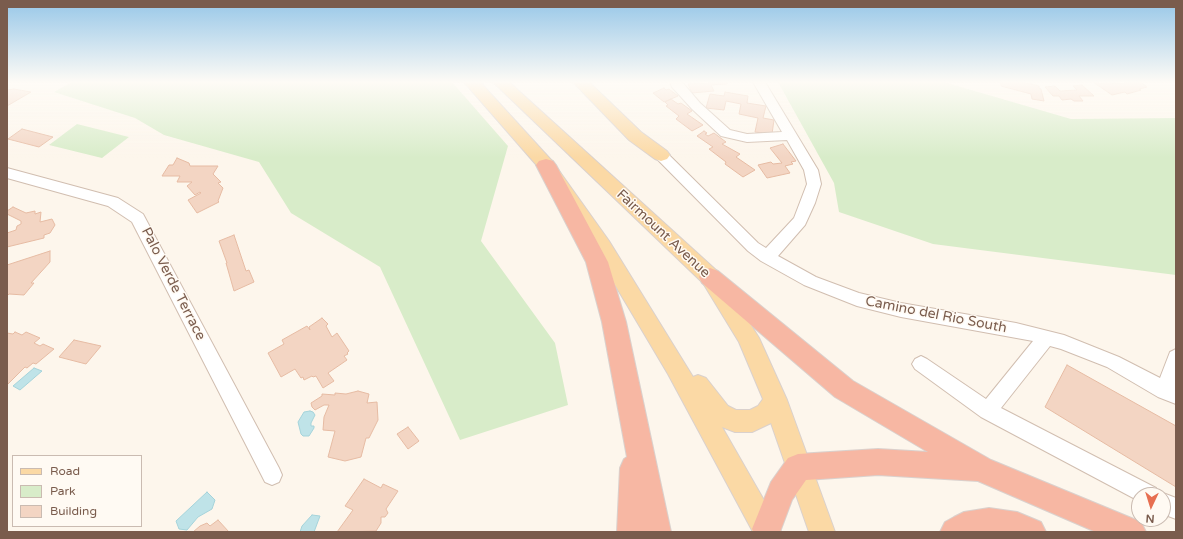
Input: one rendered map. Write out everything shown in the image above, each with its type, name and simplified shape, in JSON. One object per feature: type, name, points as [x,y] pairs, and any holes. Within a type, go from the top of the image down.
[{"type":"highway","points":[[546,165],[597,262],[614,322],[656,532]]},
{"type":"highway","points":[[710,277],[844,389],[981,469],[1131,532]]},
{"type":"highway","points":[[632,532],[635,427]]},
{"type":"highway","points":[[768,531],[781,492],[798,467],[878,462],[981,469]]},
{"type":"highway","points":[[955,532],[964,527],[989,523],[1017,527],[1031,532]]},
{"type":"main road","points":[[493,107],[546,165],[602,246],[676,368],[768,531]]},
{"type":"main road","name":"Fairmount Avenue","points":[[529,107],[710,277],[748,338],[775,400],[822,532]]},
{"type":"main road","points":[[531,107],[534,112]]},
{"type":"main road","points":[[606,107],[635,136],[661,154]]},
{"type":"main road","points":[[623,107],[647,132],[661,154]]},
{"type":"main road","points":[[676,368],[691,377],[720,414],[735,421],[752,421],[766,414],[775,400]]},
{"type":"street","points":[[697,107],[726,133],[746,138],[791,136]]},
{"type":"street","points":[[767,257],[800,221],[814,184],[811,170],[774,107]]},
{"type":"street","name":"Camino del Rio South","points":[[661,154],[753,247],[767,257],[810,281],[857,299],[901,310],[1016,330],[1064,342],[1113,362],[1171,393]]},
{"type":"street","name":"Palo Verde Terrace","points":[[7,173],[113,202],[138,218],[272,475]]},
{"type":"street","points":[[988,411],[1046,338]]},
{"type":"street","points":[[1171,393],[1176,358]]},
{"type":"street","points":[[921,364],[988,411],[1134,487]]},
{"type":"green space","points":[[101,107],[474,107],[508,146],[481,241],[555,343],[568,405],[460,440],[380,267],[291,213],[259,162],[164,135],[135,118]]},
{"type":"green space","points":[[792,107],[1030,107],[1071,119],[1176,118],[1176,275],[933,244],[839,212],[834,183]]},
{"type":"green space","points":[[77,124],[129,137],[102,158],[49,145]]},
{"type":"water","points":[[34,368],[42,371],[20,390],[13,386]]},
{"type":"water","points":[[310,411],[315,415],[311,423],[311,426],[314,426],[314,428],[309,436],[303,436],[301,434],[298,422],[304,412]]},
{"type":"water","points":[[207,492],[215,500],[212,509],[198,517],[187,530],[179,529],[176,521]]},
{"type":"water","points":[[312,515],[320,516],[314,532],[300,532],[302,526]]},
{"type":"building","points":[[667,107],[687,107],[692,111],[687,114],[703,125],[692,131],[676,119],[679,116]]},
{"type":"building","points":[[706,107],[725,107],[724,110]]},
{"type":"building","points":[[740,107],[766,107],[763,118],[774,120],[772,134],[755,132],[758,118],[739,114]]},
{"type":"building","points":[[22,129],[53,137],[39,147],[8,139]]},
{"type":"building","points":[[704,131],[708,136],[714,133],[726,142],[722,144],[740,154],[736,157],[755,170],[743,177],[725,164],[726,162],[709,149],[713,147],[697,136]]},
{"type":"building","points":[[783,144],[796,161],[791,162],[793,164],[785,166],[790,173],[767,178],[758,165],[771,162],[773,164],[782,163],[770,148]]},
{"type":"building","points":[[177,158],[189,163],[190,166],[218,166],[213,174],[221,182],[218,183],[223,188],[218,201],[219,202],[197,213],[188,200],[201,193],[200,192],[195,195],[187,186],[192,182],[177,182],[180,176],[162,176],[169,165],[173,165]]},
{"type":"building","points":[[13,207],[26,213],[35,211],[35,214],[41,212],[40,222],[52,219],[55,225],[50,233],[44,235],[44,238],[7,247],[7,233],[16,230],[17,226],[21,224],[21,221],[7,214],[7,211]]},
{"type":"building","points":[[234,235],[246,271],[249,270],[254,282],[234,291],[227,263],[219,241]]},
{"type":"building","points":[[50,251],[50,262],[31,283],[34,283],[24,295],[9,294],[7,296],[7,265]]},
{"type":"building","points":[[322,318],[328,324],[326,326],[332,337],[337,333],[349,351],[347,353],[348,354],[344,356],[347,360],[328,373],[334,381],[323,388],[316,376],[312,376],[304,380],[295,369],[281,377],[268,353],[284,344],[282,340],[307,326],[310,330],[309,327]]},
{"type":"building","points":[[15,332],[22,335],[26,332],[40,338],[34,343],[40,346],[43,344],[54,349],[36,364],[33,363],[27,368],[25,367],[7,385],[7,333],[13,334]]},
{"type":"building","points":[[74,340],[101,346],[86,364],[59,357]]},
{"type":"building","points":[[1067,365],[1176,426],[1176,487],[1045,407]]},
{"type":"building","points":[[358,391],[369,394],[367,403],[377,402],[378,420],[369,438],[366,438],[361,457],[345,461],[328,457],[335,431],[323,430],[324,417],[329,405],[324,405],[315,410],[311,403],[322,396],[322,394],[335,395],[335,393],[346,394]]},
{"type":"building","points":[[408,427],[419,441],[408,449],[397,434]]},
{"type":"building","points":[[364,479],[381,488],[383,484],[398,491],[386,509],[388,513],[385,517],[381,517],[381,523],[376,531],[337,532],[353,510],[345,506]]},
{"type":"building","points":[[218,520],[229,532],[193,532],[200,526],[207,523],[210,526]]}]
